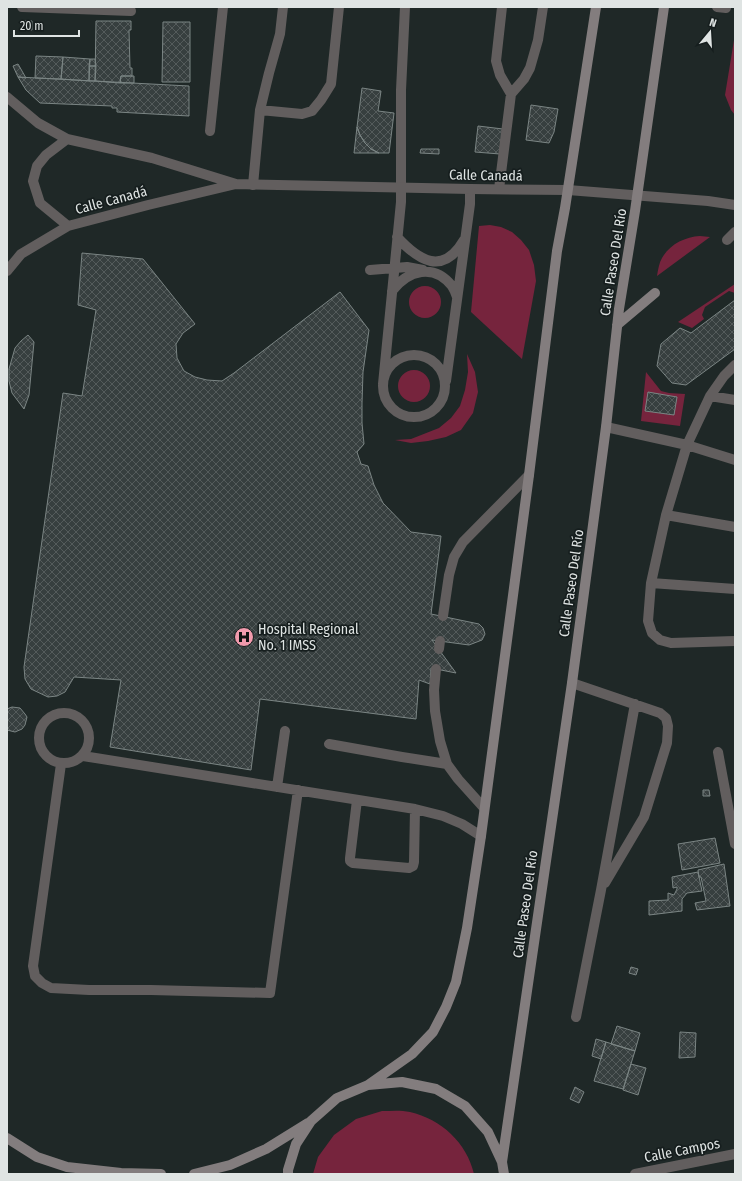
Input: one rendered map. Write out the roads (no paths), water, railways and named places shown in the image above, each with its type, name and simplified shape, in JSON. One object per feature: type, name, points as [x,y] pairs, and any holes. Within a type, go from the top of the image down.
[{"type":"main road","points":[[194,1174],[230,1165],[266,1149],[311,1121],[337,1098],[368,1085],[412,1054],[433,1032],[446,1007],[456,982],[467,928],[481,836],[529,476],[557,251],[568,190],[596,7]]},
{"type":"main road","name":"Calle Paseo Del Río","points":[[502,1162],[572,683],[606,426],[617,325],[664,7]]},
{"type":"main road","points":[[617,325],[655,293]]},
{"type":"main road","points":[[368,1085],[402,1082],[436,1089],[465,1106],[488,1132],[502,1162],[504,1174]]},
{"type":"main road","points":[[288,1174],[296,1144],[311,1121]]},
{"type":"main road","points":[[7,1138],[37,1157],[67,1167],[121,1173],[161,1174]]},
{"type":"street","points":[[22,7],[131,11]]},
{"type":"street","points":[[210,131],[223,7]]},
{"type":"street","points":[[253,185],[260,110],[280,34],[283,7]]},
{"type":"street","points":[[260,110],[302,114],[312,111],[321,100],[330,84],[339,7]]},
{"type":"street","points":[[405,7],[401,90],[401,202],[383,384],[384,394],[388,403],[395,411],[404,416],[415,418],[425,416],[438,407],[445,394],[470,204],[470,189]]},
{"type":"street","points":[[502,7],[496,61],[500,75],[512,94]]},
{"type":"street","points":[[499,189],[512,94],[524,79],[530,68],[538,40],[543,7]]},
{"type":"street","name":"Calle Canadá","points":[[7,97],[38,123],[67,139],[152,158],[236,184],[568,190],[735,204]]},
{"type":"street","points":[[67,139],[46,155],[37,166],[33,181],[40,203],[68,226]]},
{"type":"street","name":"Calle Canadá","points":[[7,271],[21,254],[68,226],[236,184]]},
{"type":"street","points":[[726,240],[735,232]]},
{"type":"street","points":[[397,237],[413,252],[422,258],[433,262],[444,260],[460,247],[465,238]]},
{"type":"street","points":[[370,270],[407,268],[427,271],[444,279],[452,286],[457,297]]},
{"type":"street","points":[[392,292],[406,277],[427,271]]},
{"type":"street","points":[[383,384],[385,374],[391,365],[399,358],[409,355],[419,355],[429,358],[437,364],[443,373],[446,383]]},
{"type":"street","points":[[735,365],[724,376],[710,396],[687,444],[666,515],[651,583],[648,621],[652,633],[660,640],[671,643],[735,641]]},
{"type":"street","points":[[710,396],[735,400]]},
{"type":"street","points":[[606,426],[687,444],[735,460]]},
{"type":"street","points":[[443,616],[449,574],[454,557],[463,542],[529,476]]},
{"type":"street","points":[[666,515],[735,526]]},
{"type":"street","points":[[651,583],[735,589]]},
{"type":"street","points":[[436,669],[434,690],[435,711],[440,741],[447,764],[458,779],[484,808]]},
{"type":"street","points":[[572,683],[660,713],[666,718],[668,726],[667,743],[644,817],[601,890]]},
{"type":"street","points":[[576,1018],[601,890],[634,704]]},
{"type":"street","points":[[57,714],[74,714],[81,719],[90,732],[88,749],[83,756],[77,761],[69,764],[61,764],[52,761],[45,756],[38,740],[39,732],[43,724],[49,718],[57,714]]},
{"type":"street","points":[[277,787],[284,731]]},
{"type":"street","points":[[329,744],[447,764]]},
{"type":"street","points":[[718,752],[735,844]]},
{"type":"street","points":[[83,756],[415,809],[443,816],[462,824],[481,836]]},
{"type":"street","points":[[61,764],[33,966],[35,976],[42,983],[51,988],[270,993],[298,790]]},
{"type":"street","points":[[357,800],[350,858],[350,861],[353,863],[410,868],[413,866],[415,809]]},
{"type":"street","name":"Calle Campos","points":[[635,1174],[734,1157]]},
{"type":"place","name":"Hospital Regional No. 1 IMSS","points":[[244,637]]}]
